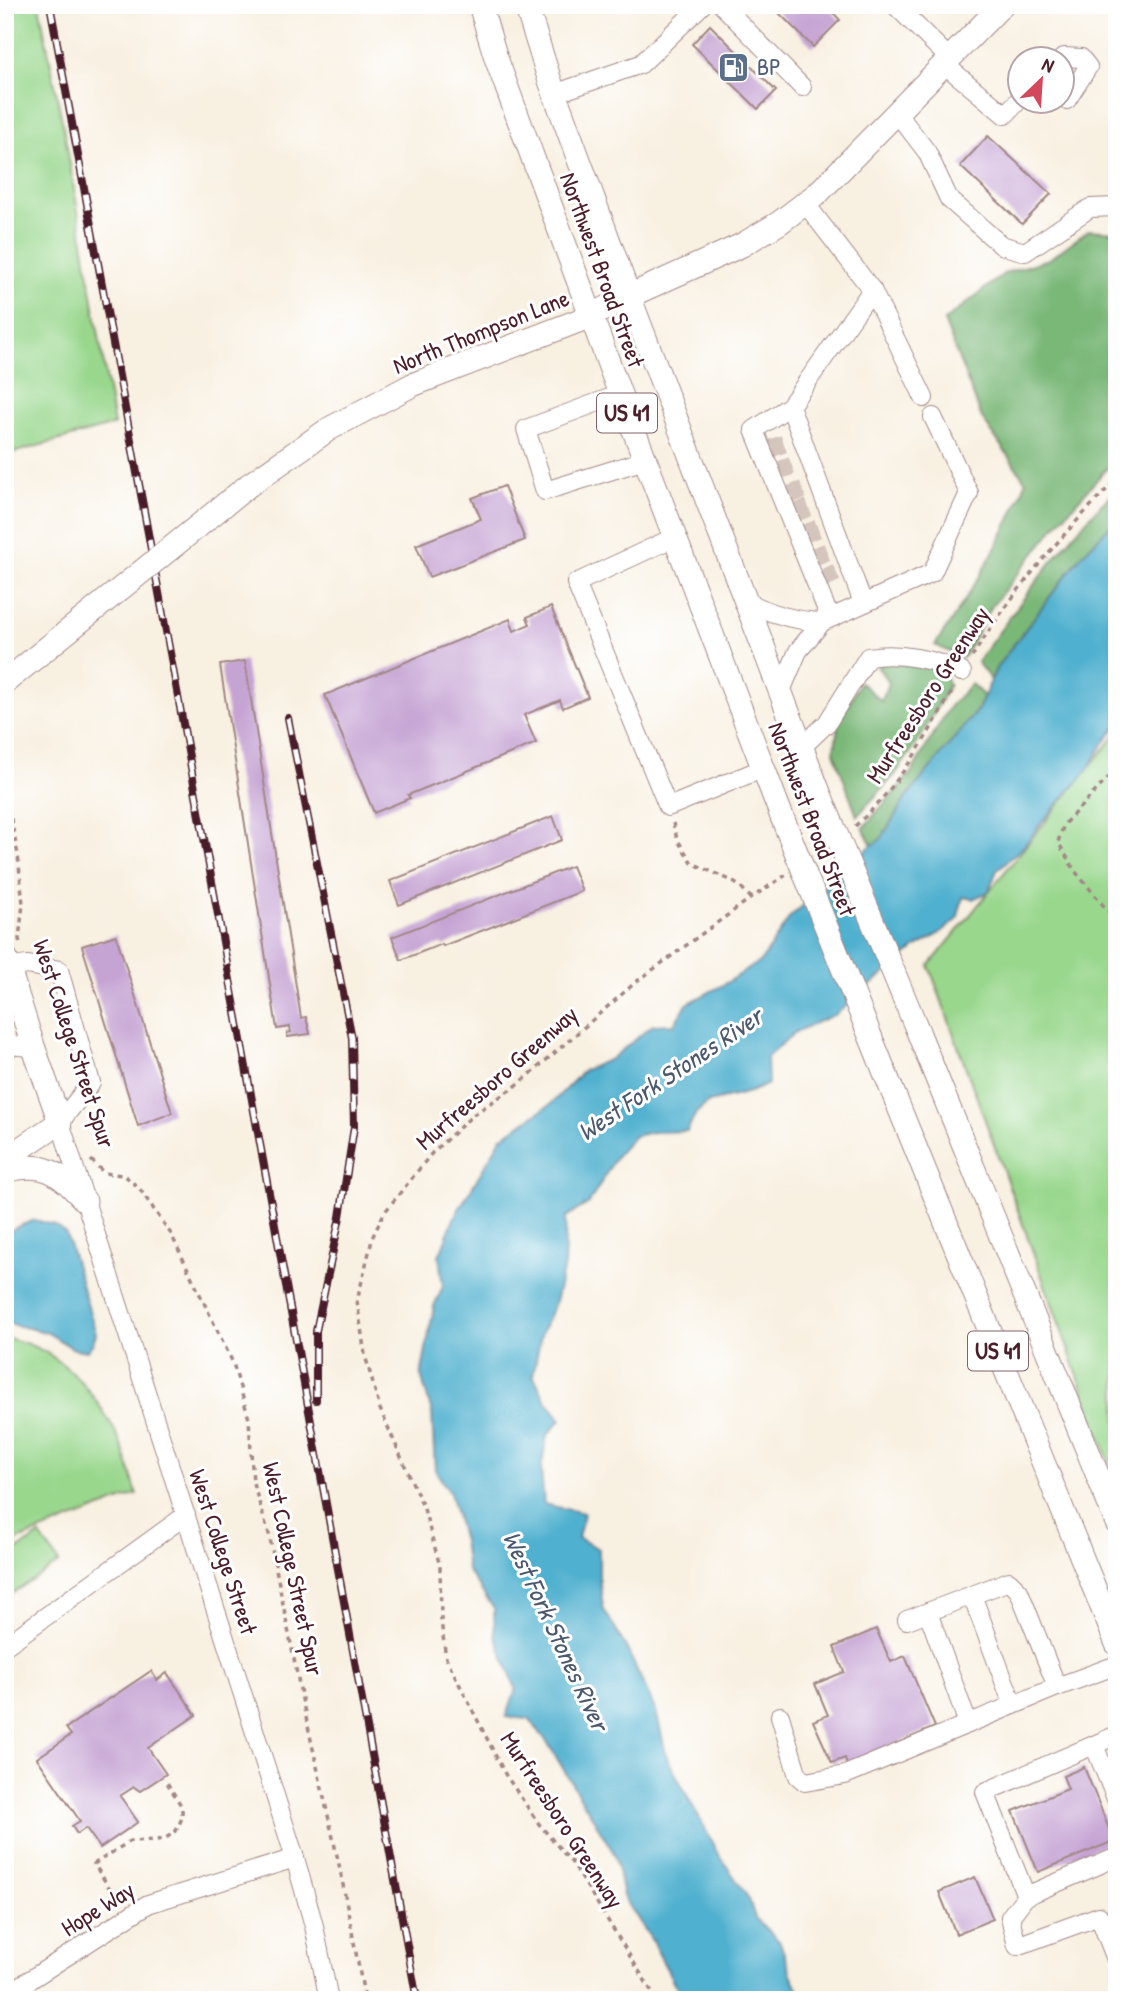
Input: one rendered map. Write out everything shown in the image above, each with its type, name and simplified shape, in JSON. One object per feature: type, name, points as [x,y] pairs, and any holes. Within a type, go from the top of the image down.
[{"type":"main road","name":"Northwest Broad Street","points":[[480,5],[496,58],[620,394],[782,817],[1117,1644]]},
{"type":"main road","name":"Northwest Broad Street","points":[[526,5],[554,94],[629,296],[818,790],[1117,1523]]},
{"type":"main road","name":"North Thompson Lane","points":[[5,682],[249,485],[329,429],[412,385],[592,316],[629,296],[743,245],[779,223],[817,194],[847,165],[1002,5]]},
{"type":"main road","points":[[5,1159],[60,1122],[33,1045],[14,963]]},
{"type":"main road","points":[[5,1171],[19,1167],[48,1170],[64,1177],[85,1201]]},
{"type":"street","points":[[554,94],[641,64],[702,5]]},
{"type":"street","points":[[722,5],[802,87]]},
{"type":"street","points":[[895,5],[947,62],[1006,114]]},
{"type":"street","points":[[1076,58],[1081,58],[1088,67],[1076,86]]},
{"type":"street","points":[[897,113],[927,152],[949,199],[1001,245],[1025,252],[1090,208],[1117,207]]},
{"type":"street","points":[[805,203],[872,290],[924,398]]},
{"type":"street","points":[[826,620],[818,581],[754,430],[790,405],[872,290]]},
{"type":"street","points":[[620,394],[526,429],[545,491],[645,460]]},
{"type":"street","points":[[790,405],[796,439],[804,461],[846,568],[863,603]]},
{"type":"street","points":[[746,601],[776,615],[808,621],[826,620],[932,573],[970,493],[933,417]]},
{"type":"street","points":[[675,537],[576,583],[668,807],[764,768]]},
{"type":"street","points":[[780,691],[798,651],[826,620]]},
{"type":"street","points":[[802,747],[827,723],[868,657],[886,654],[947,665],[962,672]]},
{"type":"street","points":[[14,963],[59,970],[90,1083],[60,1122]]},
{"type":"street","points":[[5,1041],[23,1047],[33,1045]]},
{"type":"street","name":"West College Street","points":[[60,1122],[295,1858],[314,1926],[329,2000]]},
{"type":"street","points":[[5,1646],[186,1515]]},
{"type":"street","points":[[906,1620],[1009,1581],[1018,1591],[1057,1687]]},
{"type":"street","points":[[972,1595],[1013,1705]]},
{"type":"street","points":[[928,1612],[968,1724]]},
{"type":"street","points":[[780,1716],[798,1776],[805,1782],[845,1775],[1117,1665]]},
{"type":"street","points":[[1026,1896],[985,1792],[1117,1735]]},
{"type":"street","points":[[1094,1745],[1117,1801]]},
{"type":"street","points":[[1117,1857],[1026,1896],[1010,1917],[1017,1946],[1099,1916],[1117,1962]]},
{"type":"street","name":"Hope Way","points":[[14,1990],[148,1904],[295,1858]]},
{"type":"path","points":[[5,42],[11,41]]},
{"type":"path","name":"Murfreesboro Greenway","points":[[850,831],[898,780],[927,736],[992,624],[1093,502],[1117,479]]},
{"type":"path","points":[[1117,769],[1064,824],[1058,842],[1075,871],[1117,922]]},
{"type":"path","name":"West College Street Spur","points":[[5,789],[18,855],[23,904],[14,963]]},
{"type":"path","points":[[668,807],[677,839],[692,863],[740,886],[751,898]]},
{"type":"path","name":"Murfreesboro Greenway","points":[[657,2000],[573,1864],[539,1824],[505,1774],[446,1658],[441,1621],[440,1566],[424,1509],[380,1409],[365,1355],[357,1301],[373,1236],[384,1213],[432,1153],[473,1115],[520,1083],[636,982],[751,898],[796,869]]},
{"type":"path","name":"West College Street Spur","points":[[91,1160],[104,1173],[124,1175],[139,1188],[171,1234],[233,1363],[249,1419],[253,1483],[270,1534],[365,2000]]},
{"type":"path","points":[[116,1898],[94,1864],[130,1841],[157,1840],[176,1831],[182,1818],[182,1807],[166,1781]]},
{"type":"green space","points":[[5,5],[39,5],[66,141],[114,425],[5,455]]},
{"type":"green space","points":[[1089,230],[1117,232],[1117,457],[1064,516],[992,606],[963,658],[935,645],[985,566],[1026,482],[982,418],[944,321],[1005,273],[1049,259]]},
{"type":"green space","points":[[1117,489],[1117,519],[1081,556],[997,667],[991,680],[977,662],[1061,551]]},
{"type":"green space","points":[[888,662],[942,670],[949,685],[922,735],[895,775],[857,816],[834,752],[839,722],[860,682],[881,701],[889,683],[877,666]]},
{"type":"green space","points":[[971,684],[984,696],[979,708],[906,798],[881,839],[872,845],[863,828],[911,773],[950,706]]},
{"type":"green space","points":[[1117,733],[1117,1483],[929,966]]},
{"type":"green space","points":[[5,1338],[41,1350],[57,1360],[84,1385],[116,1433],[137,1494],[5,1545]]},
{"type":"green space","points":[[40,1535],[59,1563],[11,1594],[5,1585],[5,1558]]},
{"type":"water","name":"West Fork Stones River","points":[[1117,519],[1117,726],[1087,771],[1023,847],[997,870],[988,892],[973,899],[963,897],[957,920],[915,948],[836,1014],[795,1032],[767,1057],[768,1084],[750,1092],[709,1102],[696,1113],[687,1131],[653,1132],[634,1136],[617,1155],[589,1203],[566,1217],[564,1266],[555,1302],[541,1335],[533,1375],[546,1400],[561,1420],[547,1435],[541,1470],[544,1504],[584,1513],[578,1538],[599,1549],[603,1608],[627,1649],[656,1711],[667,1758],[718,1853],[749,1899],[755,1918],[780,1942],[804,2000],[683,2000],[651,1939],[623,1896],[615,1855],[546,1740],[529,1719],[506,1717],[516,1689],[495,1635],[494,1609],[467,1570],[463,1541],[450,1493],[435,1470],[432,1413],[421,1376],[434,1306],[443,1286],[439,1256],[455,1216],[502,1137],[551,1104],[584,1070],[611,1059],[653,1025],[674,1024],[687,1004],[761,961],[790,917],[881,839],[906,798],[979,708],[997,667],[1081,556]]},
{"type":"water","points":[[35,1220],[54,1225],[66,1234],[96,1333],[87,1351],[74,1349],[46,1332],[5,1323],[5,1234]]},
{"type":"building","points":[[771,5],[826,5],[840,20],[813,47]]},
{"type":"building","name":"BP","points":[[710,25],[776,91],[758,109],[692,44]]},
{"type":"building","points":[[988,136],[1051,194],[1022,224],[960,166]]},
{"type":"building","points":[[504,486],[525,540],[429,577],[416,545],[481,519],[472,498]]},
{"type":"building","points":[[551,607],[588,697],[563,708],[560,700],[524,715],[536,743],[408,795],[410,798],[374,813],[325,695],[510,619],[514,631],[530,624],[527,617]]},
{"type":"building","points":[[245,661],[301,1018],[306,1017],[310,1034],[287,1037],[287,1033],[291,1032],[290,1027],[277,1029],[220,665]]},
{"type":"building","points":[[553,816],[562,840],[399,905],[390,881]]},
{"type":"building","points":[[572,866],[582,891],[401,960],[392,937]]},
{"type":"building","points":[[116,935],[172,1113],[138,1126],[82,946]]},
{"type":"building","points":[[876,1629],[891,1662],[905,1656],[935,1727],[847,1765],[845,1758],[832,1763],[813,1721],[828,1715],[815,1684],[844,1672],[834,1647]]},
{"type":"building","points":[[151,1671],[157,1680],[167,1673],[196,1715],[148,1748],[166,1774],[140,1791],[134,1787],[120,1796],[138,1822],[100,1848],[86,1828],[77,1834],[72,1826],[80,1821],[37,1758],[71,1735],[66,1728]]},
{"type":"building","points":[[1084,1767],[1114,1841],[1038,1872],[1013,1811],[1068,1789],[1063,1776]]},
{"type":"building","points":[[975,1877],[993,1919],[956,1934],[939,1892]]},
{"type":"tunnel","points":[[767,450],[791,441]]},
{"type":"tunnel","points":[[775,472],[799,463]]},
{"type":"tunnel","points":[[786,496],[809,488]]},
{"type":"tunnel","points":[[792,514],[816,505]]},
{"type":"tunnel","points":[[801,535],[825,526]]},
{"type":"tunnel","points":[[810,558],[834,549]]},
{"type":"tunnel","points":[[820,580],[842,570]]},
{"type":"railway","points":[[50,5],[417,2000]]},
{"type":"railway","points":[[288,718],[352,1038],[354,1127],[340,1217],[316,1331],[316,1400]]},
{"type":"place","name":"BP","points":[[734,67]]}]
